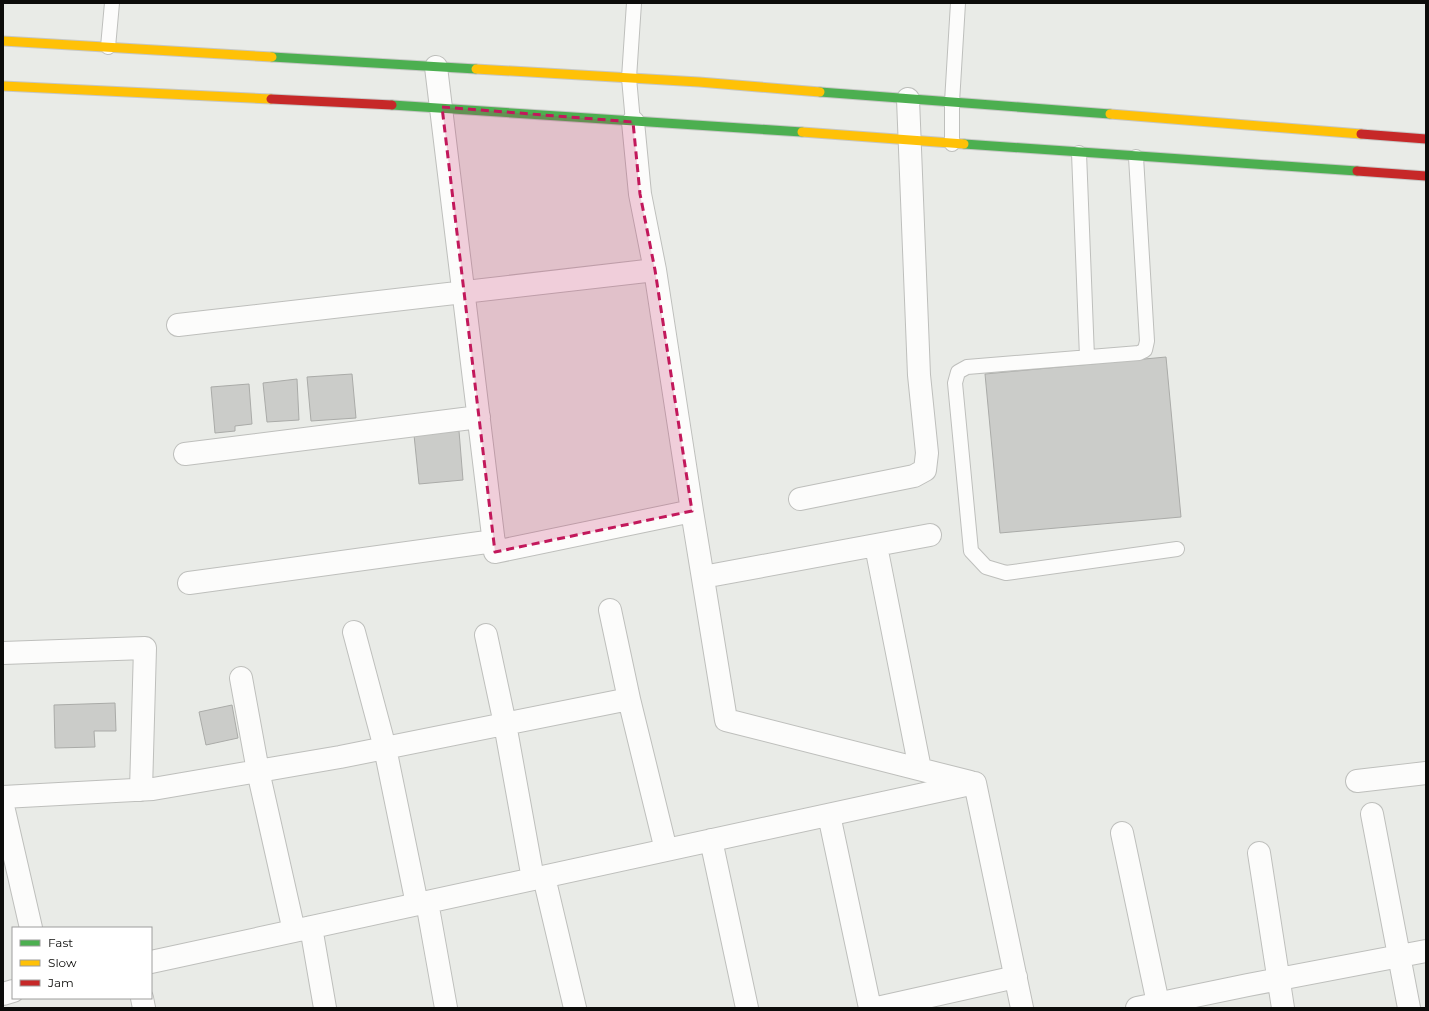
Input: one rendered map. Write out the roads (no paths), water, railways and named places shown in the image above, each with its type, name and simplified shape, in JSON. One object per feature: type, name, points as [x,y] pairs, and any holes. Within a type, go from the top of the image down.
[{"type":"highway","points":[[3,41],[629,78],[908,98],[1426,139]]},
{"type":"highway","points":[[3,86],[442,108],[1426,176]]},
{"type":"street","points":[[436,67],[496,552],[692,511]]},
{"type":"street","points":[[800,499],[914,476],[925,470],[928,454],[919,375],[911,141],[908,98]]},
{"type":"street","points":[[633,122],[640,194],[655,270],[726,720],[975,783]]},
{"type":"street","points":[[178,325],[655,270]]},
{"type":"street","points":[[185,454],[479,417]]},
{"type":"street","points":[[703,577],[930,535]]},
{"type":"street","points":[[189,583],[494,541]]},
{"type":"street","points":[[876,546],[920,769]]},
{"type":"street","points":[[610,610],[629,699],[666,850]]},
{"type":"street","points":[[354,632],[385,748],[446,1008]]},
{"type":"street","points":[[486,635],[539,878],[574,1008]]},
{"type":"street","points":[[3,653],[144,648],[141,790]]},
{"type":"street","points":[[242,678],[258,771],[325,1008]]},
{"type":"street","points":[[3,797],[153,789],[385,748],[629,699]]},
{"type":"street","points":[[1357,781],[1426,773]]},
{"type":"street","points":[[152,962],[975,783]]},
{"type":"street","points":[[975,783],[1022,1008]]},
{"type":"street","points":[[3,806],[31,927]]},
{"type":"street","points":[[1372,814],[1409,1008]]},
{"type":"street","points":[[829,815],[870,1008]]},
{"type":"street","points":[[1122,832],[1159,1006]]},
{"type":"street","points":[[711,840],[747,1008]]},
{"type":"street","points":[[1260,853],[1283,1008]]},
{"type":"street","points":[[1137,1008],[1159,1006],[1278,979],[1426,950]]},
{"type":"street","points":[[876,1008],[1016,978]]},
{"type":"lane","points":[[108,47],[112,3]]},
{"type":"lane","points":[[633,122],[629,78],[634,3]]},
{"type":"lane","points":[[952,144],[952,102],[958,3]]},
{"type":"lane","points":[[1079,153],[1087,357]]},
{"type":"lane","points":[[1136,157],[1147,341],[1144,350],[1139,353],[967,366],[958,372],[955,383],[971,551],[986,567],[1006,573],[1177,550]]}]
